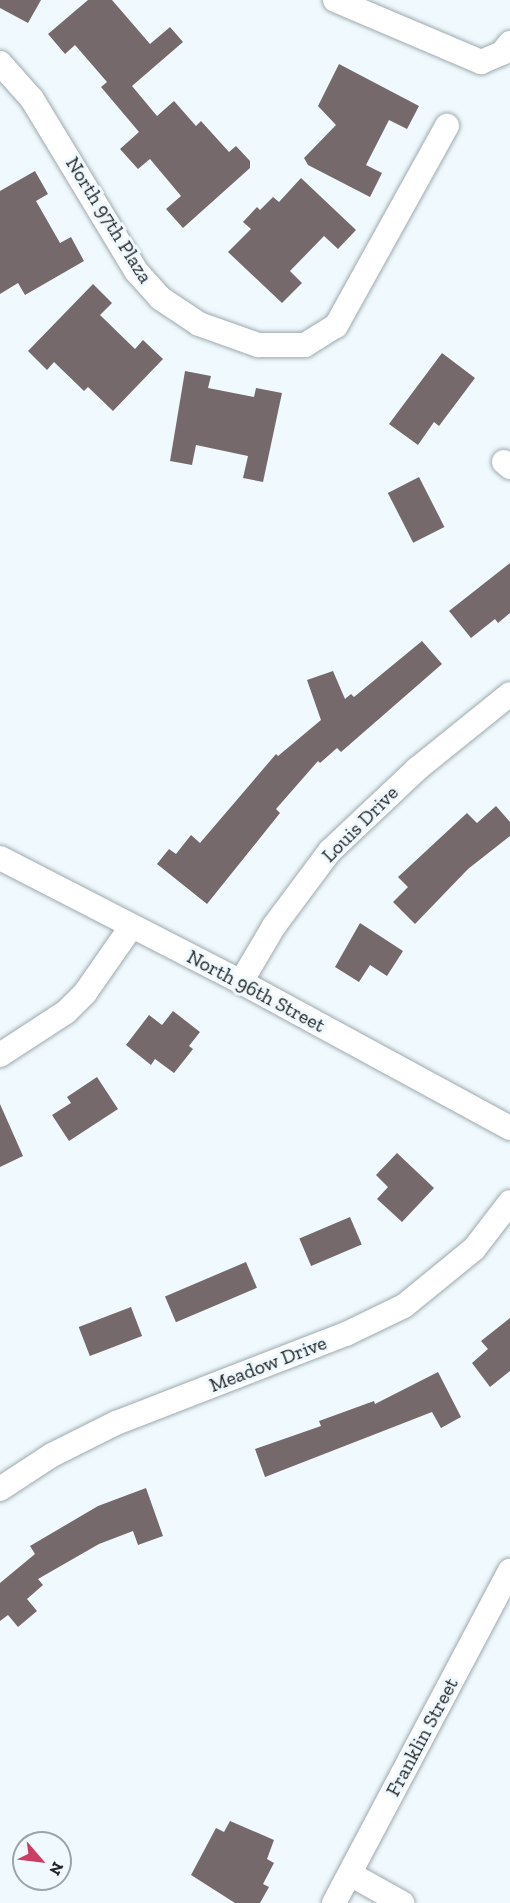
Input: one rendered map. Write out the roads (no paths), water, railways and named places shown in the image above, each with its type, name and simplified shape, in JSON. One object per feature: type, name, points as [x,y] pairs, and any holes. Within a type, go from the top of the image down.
[{"type":"street","points":[[335,0],[482,62],[489,62],[510,43]]},
{"type":"street","name":"North 97th Plaza","points":[[0,63],[44,117],[136,272],[160,298],[199,324],[258,345],[305,345],[336,326],[447,126]]},
{"type":"street","name":"Louis Drive","points":[[241,982],[274,926],[330,850],[417,769],[510,694]]},
{"type":"street","name":"North 96th Street","points":[[0,858],[241,982],[510,1128]]},
{"type":"street","points":[[0,1055],[48,1028],[86,993],[131,927]]},
{"type":"street","name":"Meadow Drive","points":[[0,1489],[52,1455],[116,1423],[346,1334],[404,1306],[474,1249],[510,1202]]},
{"type":"street","name":"Franklin Street","points":[[334,1903],[510,1571]]},
{"type":"street","points":[[350,1874],[402,1903]]}]
